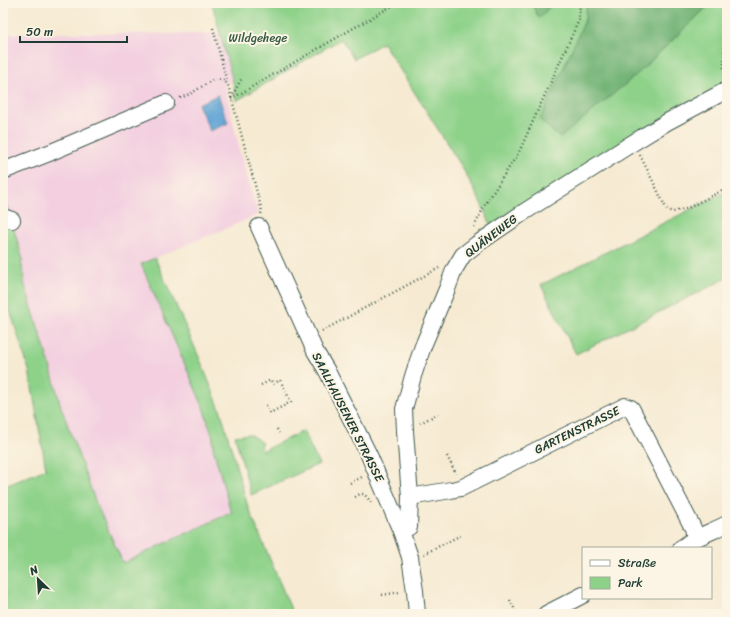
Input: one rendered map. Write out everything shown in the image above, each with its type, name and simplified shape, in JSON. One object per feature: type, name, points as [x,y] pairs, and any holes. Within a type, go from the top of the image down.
[{"type":"street","name":"QUÄNEWEG","points":[[401,531],[410,527],[410,497],[404,409],[423,346],[454,270],[463,255],[524,212],[631,144],[667,122],[727,90]]},
{"type":"street","points":[[3,171],[166,103]]},
{"type":"street","name":"SAALHAUSENER STRASSE","points":[[259,227],[309,338],[369,455],[401,531],[410,557],[417,614]]},
{"type":"street","name":"GARTENSTRASSE","points":[[410,497],[461,488],[625,406],[631,408],[693,528],[695,538]]},
{"type":"street","points":[[683,547],[695,538],[727,524]]},
{"type":"street","points":[[546,614],[582,596]]},
{"type":"path","points":[[231,99],[397,3]]},
{"type":"path","points":[[472,233],[485,205],[519,152],[579,20],[580,3]]},
{"type":"path","points":[[725,3],[724,70],[727,75]]},
{"type":"path","points":[[213,28],[262,211],[259,227]]},
{"type":"path","points":[[231,99],[242,78]]},
{"type":"path","points":[[166,103],[190,94],[214,79],[224,80],[228,85]]},
{"type":"path","points":[[631,144],[638,152],[667,210],[673,212],[688,208],[727,188]]},
{"type":"path","points":[[309,338],[442,266]]},
{"type":"path","points":[[261,385],[271,380],[273,384],[280,380],[291,402],[270,414],[266,405]]},
{"type":"path","points":[[417,424],[438,414]]},
{"type":"path","points":[[277,428],[279,433]]},
{"type":"path","points":[[447,456],[457,476]]},
{"type":"path","points":[[355,497],[360,494],[364,494],[373,505]]},
{"type":"path","points":[[421,556],[461,535]]},
{"type":"path","points":[[382,595],[401,592]]},
{"type":"path","points":[[510,600],[517,614]]},
{"type":"shaded area","points":[[220,32],[232,81],[224,84],[240,152],[258,215],[141,264],[202,404],[213,439],[213,448],[230,509],[233,512],[123,563],[96,503],[61,407],[49,362],[25,286],[20,260],[23,259],[3,193],[3,34],[210,34]]},
{"type":"green space","name":"Wildgehege","points":[[212,3],[531,3],[539,18],[553,3],[587,3],[585,20],[560,137],[635,76],[711,3],[727,3],[727,84],[491,226],[462,167],[383,43],[354,59],[341,39],[236,101],[234,86]]},
{"type":"green space","points":[[531,3],[553,3],[539,18]]},
{"type":"green space","points":[[587,3],[711,3],[635,76],[560,138],[540,120],[585,20]]},
{"type":"green space","points":[[727,191],[727,278],[576,354],[541,285]]},
{"type":"green space","points":[[3,193],[23,260],[21,261],[25,286],[49,362],[61,407],[96,503],[123,563],[232,512],[213,448],[213,438],[202,404],[141,264],[155,258],[199,357],[221,412],[248,507],[293,614],[3,614],[3,487],[46,469],[29,370],[3,289]]},
{"type":"green space","points":[[303,431],[319,464],[251,495],[235,436],[249,434],[261,442],[262,451]]},
{"type":"water","points":[[218,95],[228,123],[210,131],[198,104]]}]
